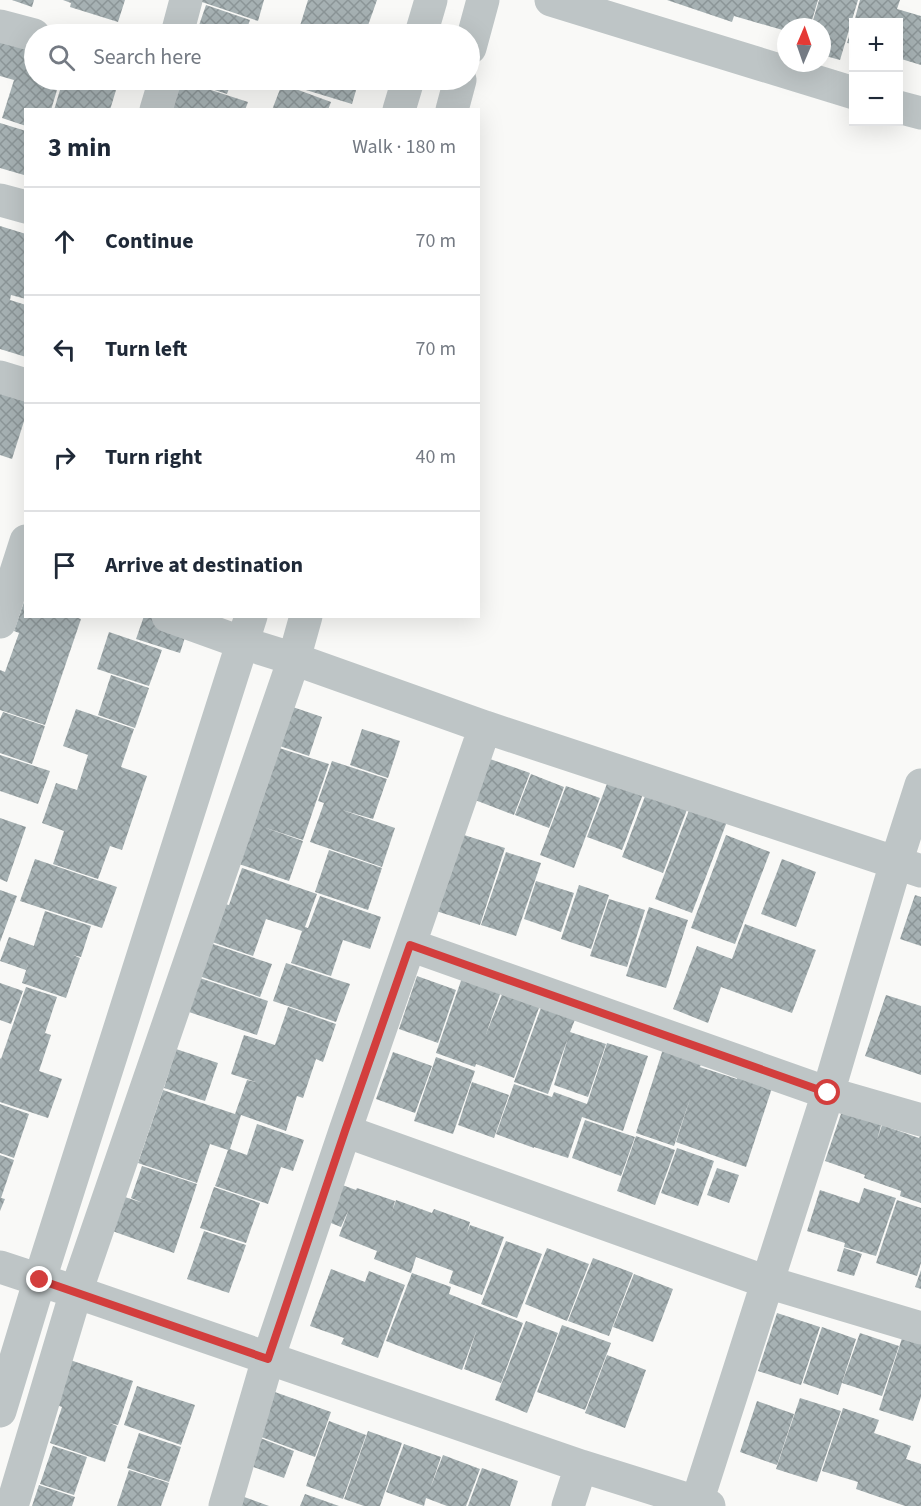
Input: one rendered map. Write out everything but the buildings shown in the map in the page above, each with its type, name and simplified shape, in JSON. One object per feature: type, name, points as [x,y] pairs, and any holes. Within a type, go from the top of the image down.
[{"type":"street","points":[[180,24],[186,0]]},
{"type":"street","points":[[424,24],[432,0]]},
{"type":"street","points":[[476,24],[483,0]]},
{"type":"street","points":[[551,0],[849,91]]},
{"type":"street","points":[[0,26],[24,32]]},
{"type":"street","points":[[157,108],[162,90]]},
{"type":"street","points":[[400,108],[405,90]]},
{"type":"street","points":[[453,108],[457,90]]},
{"type":"street","points":[[903,108],[921,113]]},
{"type":"street","points":[[0,200],[24,206]]},
{"type":"street","points":[[0,377],[24,384]]},
{"type":"street","points":[[0,622],[17,563]]},
{"type":"street","points":[[179,618],[247,630],[294,659],[485,727],[908,867]]},
{"type":"street","points":[[12,1506],[76,1292],[294,659],[305,618]]},
{"type":"street","points":[[0,1411],[247,630]]},
{"type":"street","points":[[225,1506],[268,1359],[485,727]]},
{"type":"street","points":[[0,1267],[581,1466],[703,1504],[768,1282],[828,1093],[908,867],[921,785]]},
{"type":"street","points":[[410,945],[828,1093],[921,1120]]},
{"type":"street","points":[[345,1131],[768,1282],[921,1329]]},
{"type":"street","points":[[568,1506],[581,1466]]},
{"type":"route","points":[[40,1280],[268,1359],[410,945],[828,1093]]}]
